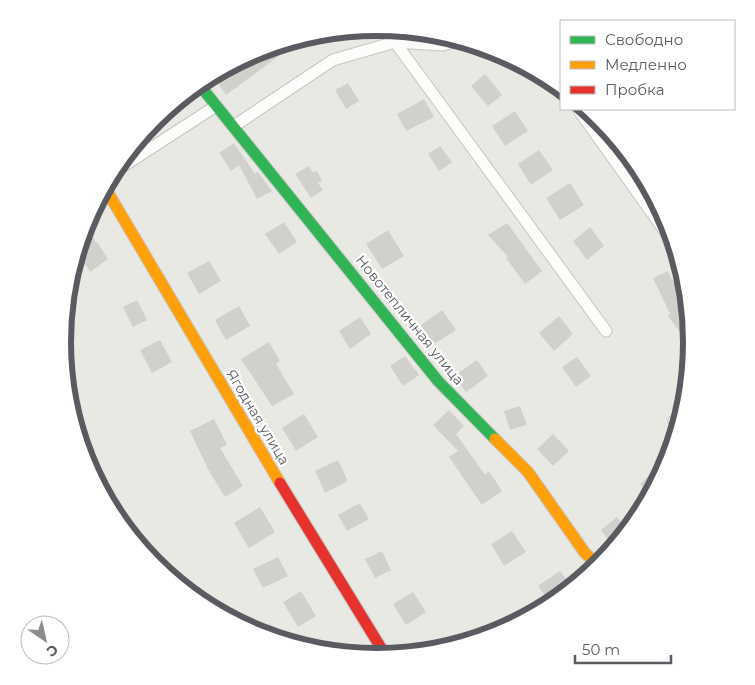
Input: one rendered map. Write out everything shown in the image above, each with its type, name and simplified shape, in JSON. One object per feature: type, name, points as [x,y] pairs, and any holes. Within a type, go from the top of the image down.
[{"type":"street","points":[[234,126],[332,60],[395,42],[446,44]]},
{"type":"street","points":[[395,42],[606,331]]},
{"type":"street","name":"Новотепличная улица","points":[[204,90],[438,381],[528,472],[585,553],[593,560]]},
{"type":"street","points":[[131,161],[216,106]]},
{"type":"street","points":[[582,115],[659,223]]},
{"type":"street","name":"Ягодная улица","points":[[109,195],[266,461],[382,649]]},
{"type":"building","points":[[286,51],[226,95],[217,82],[242,68]]},
{"type":"building","points":[[485,74],[502,95],[488,106],[471,86]]},
{"type":"building","points":[[348,83],[359,101],[346,109],[335,90]]},
{"type":"building","points":[[424,99],[434,117],[406,131],[397,114]]},
{"type":"building","points":[[515,111],[528,131],[505,146],[492,126]]},
{"type":"building","points":[[234,143],[255,174],[258,172],[272,191],[257,199],[239,165],[231,171],[219,153]]},
{"type":"building","points":[[440,146],[452,162],[439,171],[428,154]]},
{"type":"building","points":[[539,150],[553,170],[531,185],[518,164]]},
{"type":"building","points":[[309,166],[312,172],[317,171],[322,181],[318,183],[323,190],[311,198],[295,174]]},
{"type":"building","points":[[570,183],[584,205],[560,220],[546,198]]},
{"type":"building","points":[[284,222],[297,242],[279,254],[265,234]]},
{"type":"building","points":[[507,223],[542,271],[525,284],[506,258],[508,257],[488,235]]},
{"type":"building","points":[[590,227],[604,246],[587,260],[573,241]]},
{"type":"building","points":[[388,230],[404,256],[382,269],[366,244]]},
{"type":"building","points":[[92,234],[108,259],[90,272],[83,260]]},
{"type":"building","points":[[209,261],[221,281],[199,294],[187,273]]},
{"type":"building","points":[[668,271],[680,297],[683,329],[680,332],[668,316],[670,314],[653,278]]},
{"type":"building","points":[[137,300],[147,320],[133,327],[123,307]]},
{"type":"building","points":[[239,306],[250,326],[226,340],[215,320]]},
{"type":"building","points":[[442,310],[456,330],[434,344],[421,325]]},
{"type":"building","points":[[559,316],[573,334],[554,351],[539,333]]},
{"type":"building","points":[[360,317],[371,334],[350,349],[339,331]]},
{"type":"building","points":[[160,340],[172,362],[152,373],[140,350]]},
{"type":"building","points":[[269,342],[280,361],[276,364],[294,394],[272,406],[241,359]]},
{"type":"building","points":[[405,356],[419,375],[403,386],[390,366]]},
{"type":"building","points":[[577,357],[591,376],[576,387],[562,367]]},
{"type":"building","points":[[477,360],[488,376],[466,392],[454,376]]},
{"type":"building","points":[[520,406],[527,425],[510,430],[504,411]]},
{"type":"building","points":[[449,410],[464,426],[456,434],[485,475],[489,471],[502,491],[482,505],[449,457],[458,451],[433,425]]},
{"type":"building","points":[[304,414],[318,437],[296,451],[282,428]]},
{"type":"building","points":[[214,419],[227,445],[220,448],[243,486],[225,497],[208,469],[190,431]]},
{"type":"building","points":[[553,434],[569,451],[553,466],[537,449]]},
{"type":"building","points":[[338,460],[348,481],[325,493],[315,471]]},
{"type":"building","points":[[656,469],[646,490],[640,484]]},
{"type":"building","points":[[360,503],[369,519],[347,531],[338,515]]},
{"type":"building","points":[[260,507],[275,532],[249,548],[234,523]]},
{"type":"building","points":[[617,517],[624,524],[610,542],[601,530]]},
{"type":"building","points":[[512,531],[526,552],[504,566],[491,544]]},
{"type":"building","points":[[382,551],[391,570],[375,578],[365,559]]},
{"type":"building","points":[[278,557],[288,576],[263,588],[253,569]]},
{"type":"building","points":[[560,571],[568,582],[547,598],[538,586]]},
{"type":"building","points":[[301,591],[316,616],[298,627],[283,602]]},
{"type":"building","points":[[413,592],[426,612],[406,625],[393,604]]},
{"type":"traffic: fast","points":[[204,90],[438,381],[495,439]]},
{"type":"traffic: slow","points":[[109,195],[280,483]]},
{"type":"traffic: slow","points":[[495,439],[528,472],[585,553],[593,560]]},
{"type":"traffic: jam","points":[[280,483],[382,649]]}]
